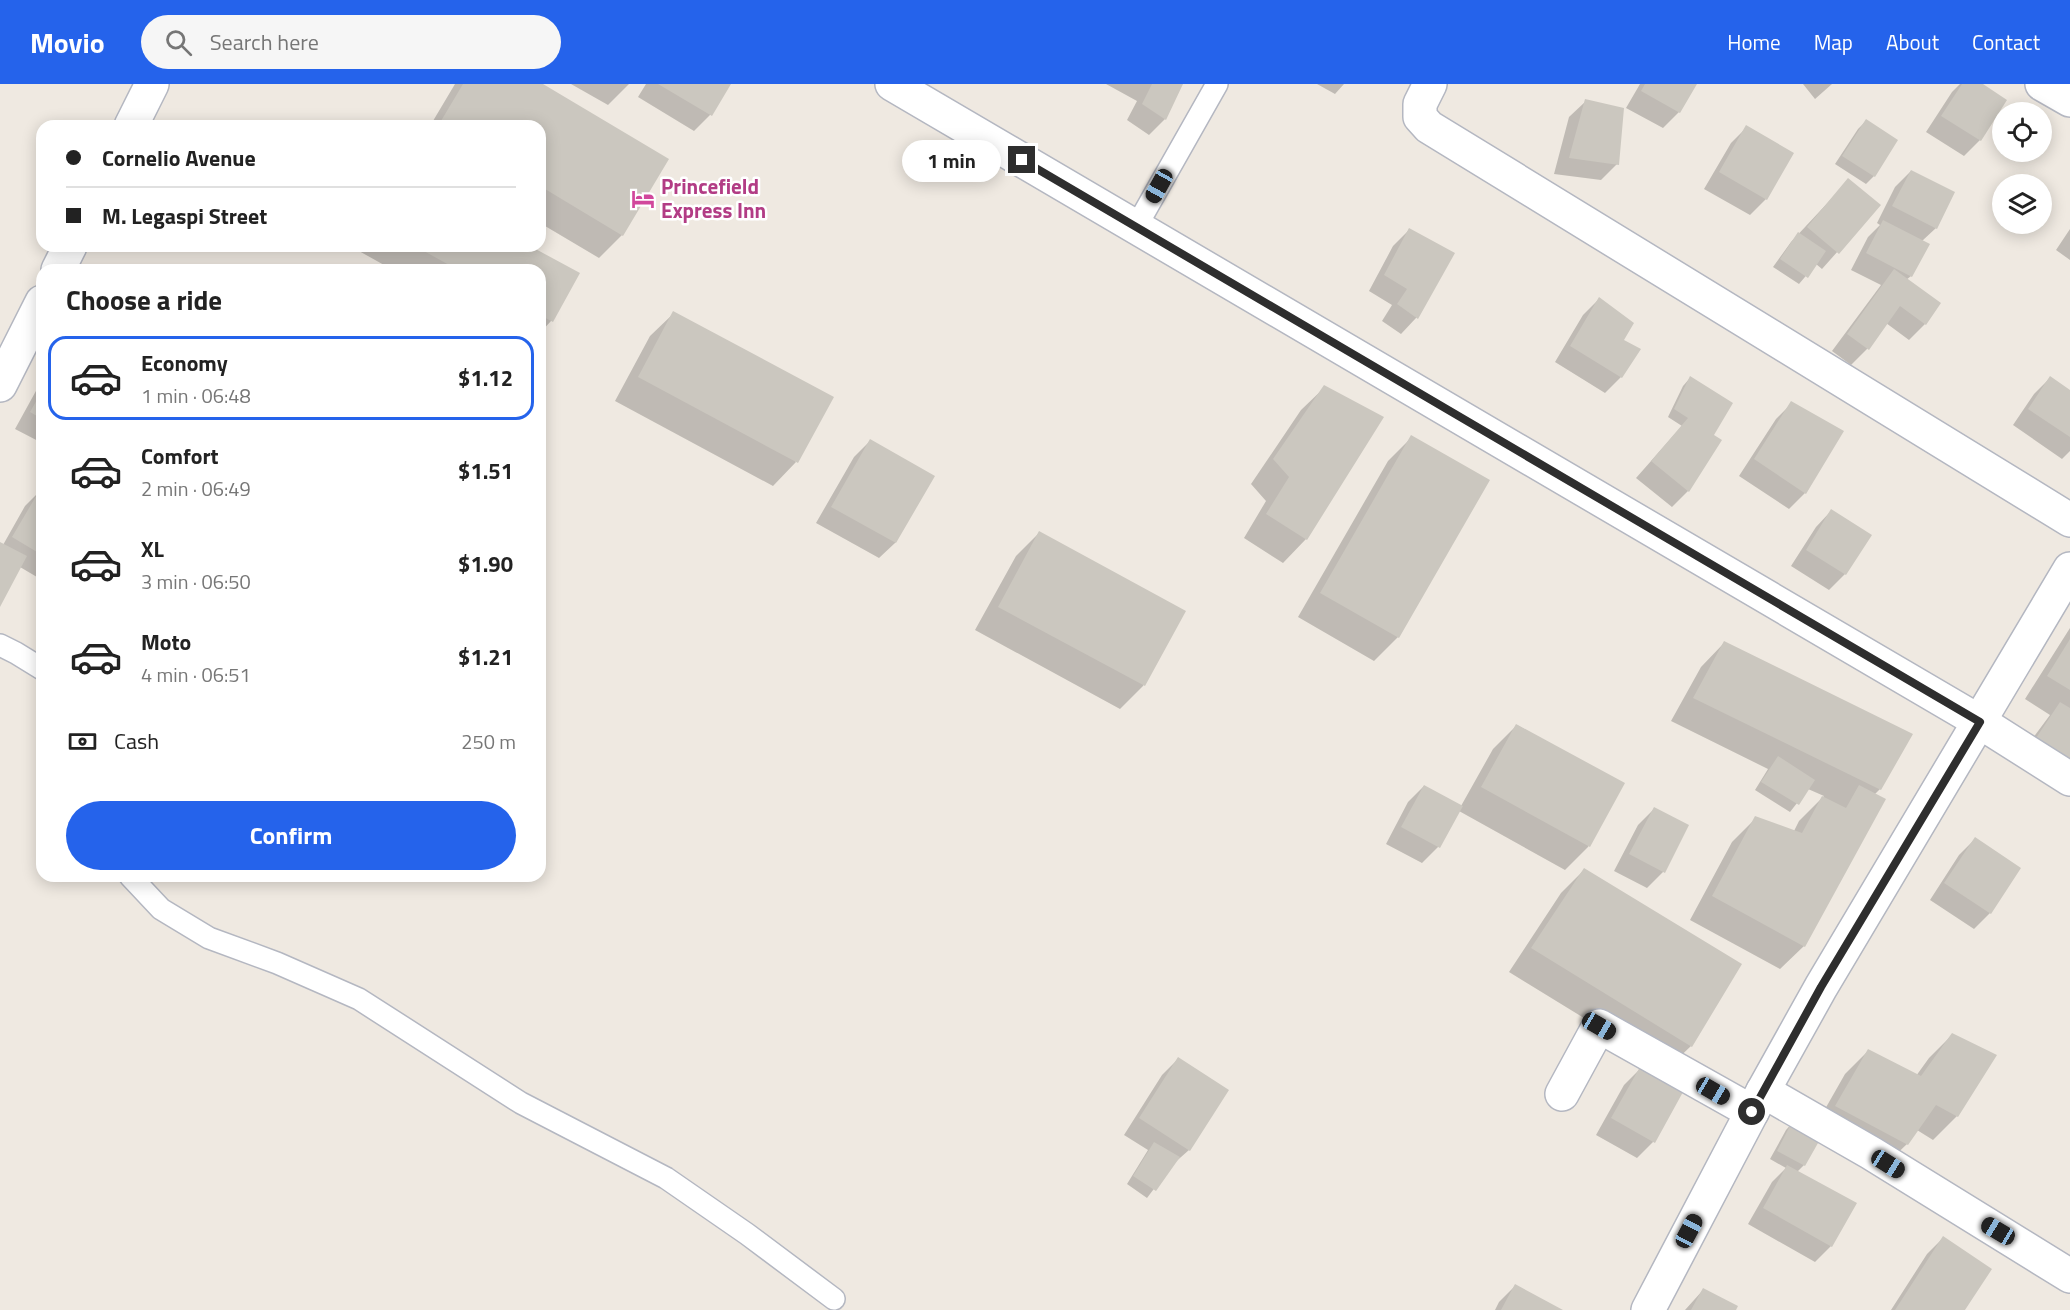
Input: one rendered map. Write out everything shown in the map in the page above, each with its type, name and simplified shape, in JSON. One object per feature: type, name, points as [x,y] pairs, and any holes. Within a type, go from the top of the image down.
[{"type":"street","points":[[134,120],[152,84]]},
{"type":"street","points":[[892,84],[1980,722],[2070,779]]},
{"type":"street","points":[[1430,84],[1420,104],[1420,117],[1429,127],[2070,520]]},
{"type":"street","points":[[2042,84],[2070,100]]},
{"type":"street","points":[[0,385],[36,314]]},
{"type":"street","points":[[1648,1310],[1757,1101],[1827,977],[2070,568]]},
{"type":"street","points":[[1562,1094],[1599,1026],[1871,1153],[2070,1276]]},
{"type":"lane","points":[[1136,227],[1217,84]]},
{"type":"lane","points":[[0,645],[36,665]]},
{"type":"lane","points":[[136,882],[161,909],[209,938],[277,963],[359,999],[521,1103],[666,1178],[747,1234],[834,1299]]},
{"type":"building","points":[[463,84],[543,84],[669,159],[623,236],[546,190],[546,120],[442,120]]},
{"type":"building","points":[[658,84],[731,84],[712,116]]},
{"type":"building","points":[[1152,84],[1183,84],[1166,120],[1142,104]]},
{"type":"building","points":[[1645,84],[1697,84],[1680,113],[1641,91]]},
{"type":"building","points":[[1962,84],[1983,84],[2007,100],[2006,102],[1992,102],[1992,124],[1981,141],[1941,116]]},
{"type":"building","points":[[1585,99],[1624,108],[1619,165],[1569,158]]},
{"type":"building","points":[[1866,119],[1898,140],[1875,177],[1842,156]]},
{"type":"building","points":[[1746,125],[1794,153],[1767,200],[1719,172]]},
{"type":"building","points":[[1911,170],[1955,192],[1937,229],[1892,206]]},
{"type":"building","points":[[1848,178],[1881,205],[1839,254],[1807,227]]},
{"type":"building","points":[[1883,220],[1930,244],[1912,277],[1866,253]]},
{"type":"building","points":[[1409,228],[1455,253],[1418,319],[1397,304],[1407,289],[1384,275]]},
{"type":"building","points":[[1798,232],[1826,251],[1808,278],[1780,259]]},
{"type":"building","points":[[426,252],[541,252],[580,273],[553,322],[546,318],[546,264],[447,264]]},
{"type":"building","points":[[1894,269],[1941,303],[1926,325],[1900,306],[1869,350],[1847,334]]},
{"type":"building","points":[[1599,297],[1634,323],[1624,340],[1641,349],[1622,378],[1570,346]]},
{"type":"building","points":[[673,311],[834,397],[798,463],[638,377]]},
{"type":"building","points":[[1690,376],[1733,403],[1714,435],[1722,440],[1689,492],[1651,461],[1688,418],[1674,409]]},
{"type":"building","points":[[2050,376],[2070,390],[2070,437],[2028,409]]},
{"type":"building","points":[[1324,385],[1384,417],[1307,540],[1266,514],[1289,477],[1273,459]]},
{"type":"building","points":[[1791,401],[1844,431],[1806,494],[1754,459]]},
{"type":"building","points":[[36,402],[36,416],[30,412]]},
{"type":"building","points":[[1411,435],[1490,480],[1399,638],[1320,593]]},
{"type":"building","points":[[870,439],[935,476],[896,543],[831,507]]},
{"type":"building","points":[[36,496],[36,551],[12,537]]},
{"type":"building","points":[[1831,509],[1872,535],[1846,575],[1806,550]]},
{"type":"building","points":[[1039,531],[1186,611],[1145,686],[998,607]]},
{"type":"building","points":[[0,542],[27,556],[0,607]]},
{"type":"building","points":[[2070,639],[2070,690],[2047,676]]},
{"type":"building","points":[[1724,641],[1913,734],[1881,790],[1693,698]]},
{"type":"building","points":[[2060,702],[2070,708],[2070,760],[2036,738]]},
{"type":"building","points":[[1516,724],[1625,783],[1590,847],[1481,787]]},
{"type":"building","points":[[1778,756],[1815,780],[1799,805],[1761,782]]},
{"type":"building","points":[[1424,785],[1463,806],[1440,848],[1401,827]]},
{"type":"building","points":[[1859,785],[1886,799],[1805,947],[1712,896],[1755,816],[1802,833],[1822,796],[1846,808]]},
{"type":"building","points":[[1654,807],[1689,825],[1665,873],[1629,854]]},
{"type":"building","points":[[1975,837],[2021,868],[1991,914],[1944,883]]},
{"type":"building","points":[[1584,868],[1742,964],[1692,1047],[1531,948]]},
{"type":"building","points":[[1952,1033],[1997,1055],[1958,1117],[1936,1105],[1908,1145],[1835,1106],[1868,1049],[1921,1076]]},
{"type":"building","points":[[1178,1057],[1229,1090],[1190,1151],[1139,1118]]},
{"type":"building","points":[[1640,1067],[1683,1092],[1655,1143],[1611,1118]]},
{"type":"building","points":[[1793,1120],[1822,1136],[1805,1166],[1777,1151]]},
{"type":"building","points":[[1154,1142],[1180,1157],[1156,1191],[1133,1176]]},
{"type":"building","points":[[1787,1165],[1857,1203],[1832,1247],[1763,1208]]},
{"type":"building","points":[[1943,1236],[1992,1269],[1965,1310],[1895,1310]]},
{"type":"building","points":[[1515,1284],[1563,1310],[1501,1310]]},
{"type":"building","points":[[1703,1288],[1738,1306],[1736,1310],[1691,1310]]},
{"type":"place","name":"Princefield Express Inn","points":[[643,199]]},
{"type":"route","points":[[1022,160],[1980,722],[1821,987],[1752,1112]]}]
